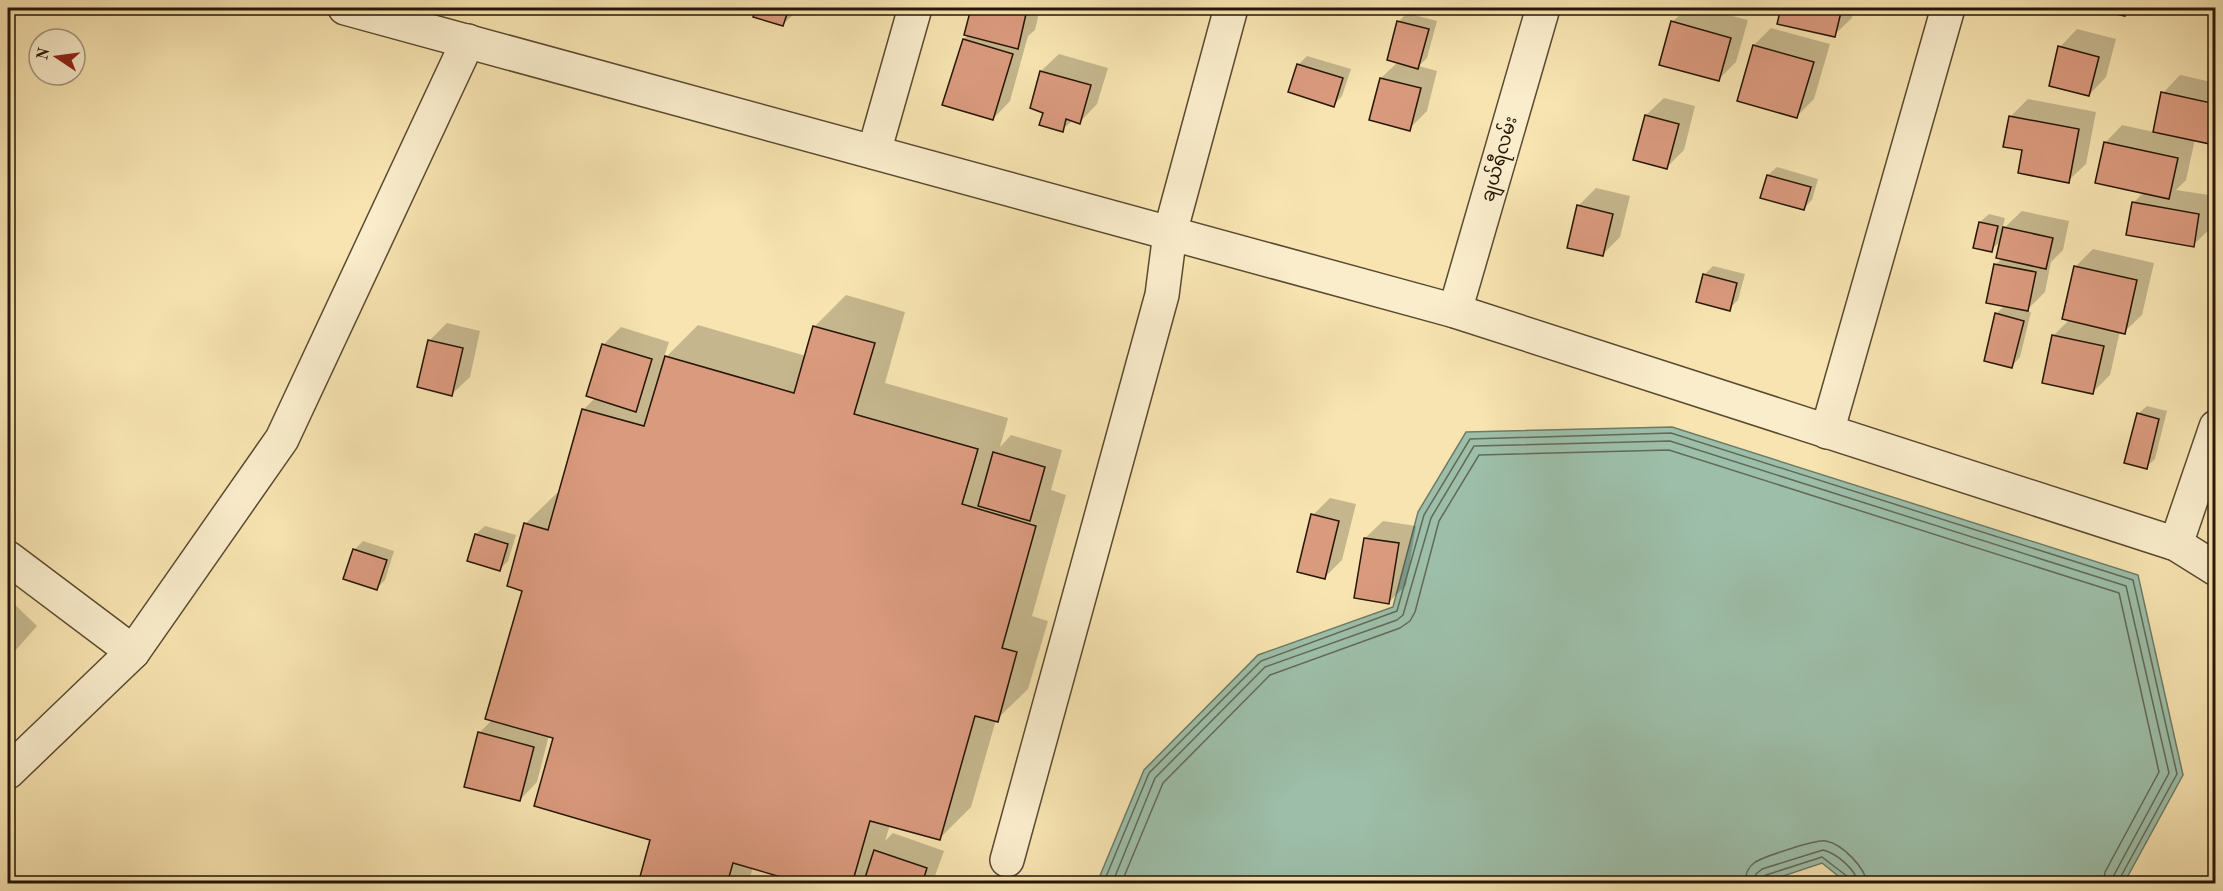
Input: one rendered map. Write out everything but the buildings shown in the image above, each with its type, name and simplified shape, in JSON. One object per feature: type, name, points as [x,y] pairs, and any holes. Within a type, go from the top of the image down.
[{"type":"street","points":[[345,8],[1455,311],[2176,544],[2216,568]]},
{"type":"street","points":[[874,152],[915,8]]},
{"type":"street","points":[[1007,860],[1162,295],[1170,233],[1231,8]]},
{"type":"street","name":"ချယ်ရီလမ်း","points":[[1455,311],[1543,8]]},
{"type":"street","points":[[1827,432],[1948,8]]},
{"type":"street","points":[[8,772],[133,652],[282,439],[468,41]]},
{"type":"street","points":[[2176,544],[2216,426]]},
{"type":"street","points":[[8,558],[133,652]]},
{"type":"water","points":[[1672,427],[2138,575],[2183,775],[2124,883],[1847,883],[1822,863],[1759,884],[1097,883],[1144,770],[1258,655],[1393,607],[1418,512],[1466,432]]}]
